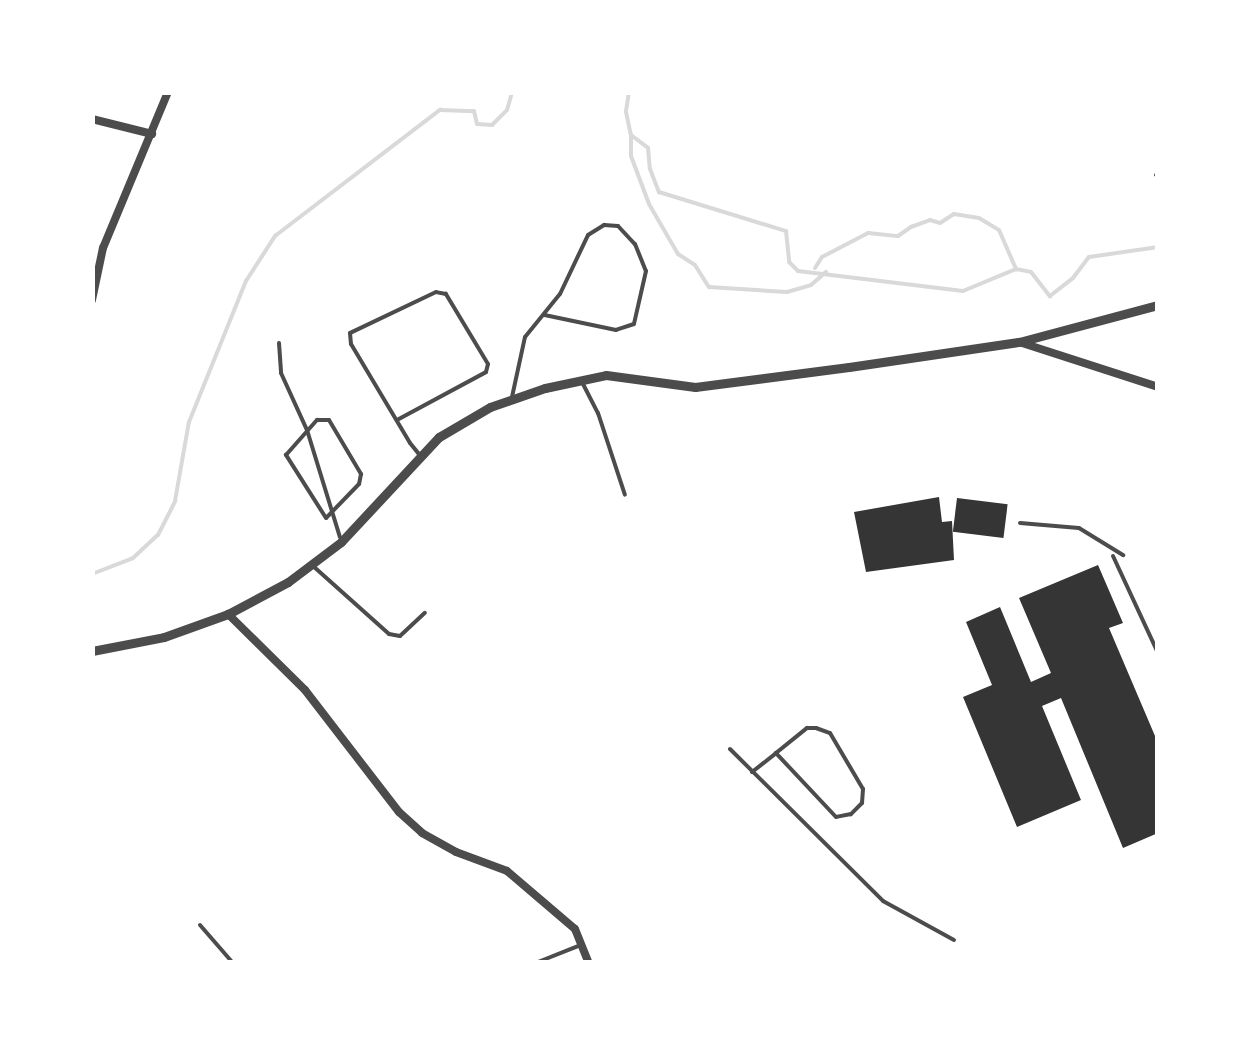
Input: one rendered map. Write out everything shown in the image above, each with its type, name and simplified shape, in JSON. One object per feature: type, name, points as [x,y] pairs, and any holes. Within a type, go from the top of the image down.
[{"type":"street","points":[[92,300],[104,248],[168,92]]},
{"type":"street","points":[[92,120],[152,134]]},
{"type":"street","points":[[92,246],[104,248]]},
{"type":"street","points":[[92,651],[164,637],[228,614],[312,566],[341,542],[419,454],[465,420],[579,378],[606,374],[695,387],[1019,342],[1158,305]]},
{"type":"street","points":[[1019,342],[1158,387]]},
{"type":"street","points":[[228,614],[305,690],[399,812],[422,833],[456,852],[508,871],[555,909],[583,944],[588,962]]},
{"type":"lane","points":[[512,400],[525,337],[560,294],[588,235],[604,226],[618,226],[635,244],[646,272],[634,324],[616,330],[545,315]]},
{"type":"lane","points":[[397,420],[486,372],[488,364],[446,294],[436,292],[350,332],[351,344],[397,420],[419,454]]},
{"type":"lane","points":[[279,343],[281,373],[307,430],[341,542]]},
{"type":"lane","points":[[579,378],[598,413],[626,494]]},
{"type":"lane","points":[[317,420],[329,420],[360,467],[359,484],[334,511],[326,518],[286,454],[317,420]]},
{"type":"lane","points":[[1020,522],[1079,528],[1123,555]]},
{"type":"lane","points":[[1114,556],[1158,652]]},
{"type":"lane","points":[[312,566],[388,634],[400,636],[424,613]]},
{"type":"lane","points":[[752,772],[806,728],[830,734],[863,790],[862,804],[852,814],[836,817],[776,753]]},
{"type":"lane","points":[[730,748],[883,901],[954,940]]},
{"type":"lane","points":[[200,925],[232,962]]},
{"type":"lane","points":[[538,962],[583,944]]},
{"type":"building","points":[[939,497],[942,522],[952,521],[954,560],[866,572],[854,512]]},
{"type":"building","points":[[957,498],[1008,504],[1003,538],[953,532]]},
{"type":"building","points":[[1098,565],[1123,623],[1109,628],[1158,743],[1158,833],[1123,848],[1061,698],[1042,706],[1081,800],[1017,827],[963,697],[992,685],[966,622],[1000,607],[1031,682],[1051,673],[1019,598]]},
{"type":"waterway","points":[[92,574],[133,558],[158,535],[175,501],[189,422],[246,281],[275,236],[440,110],[474,111],[477,124],[492,125],[507,110],[512,92]]},
{"type":"waterway","points":[[629,92],[626,112],[631,135],[648,148],[650,169],[659,192],[786,231],[789,262],[798,271],[963,291],[1016,269],[1031,272],[1050,296],[1073,278],[1089,257],[1158,247]]},
{"type":"waterway","points":[[631,135],[631,156],[649,204],[678,254],[695,265],[709,287],[787,292],[811,285],[826,272]]},
{"type":"waterway","points":[[815,268],[822,257],[868,233],[898,236],[911,227],[930,220],[940,223],[954,214],[979,218],[999,230],[1016,269]]}]
